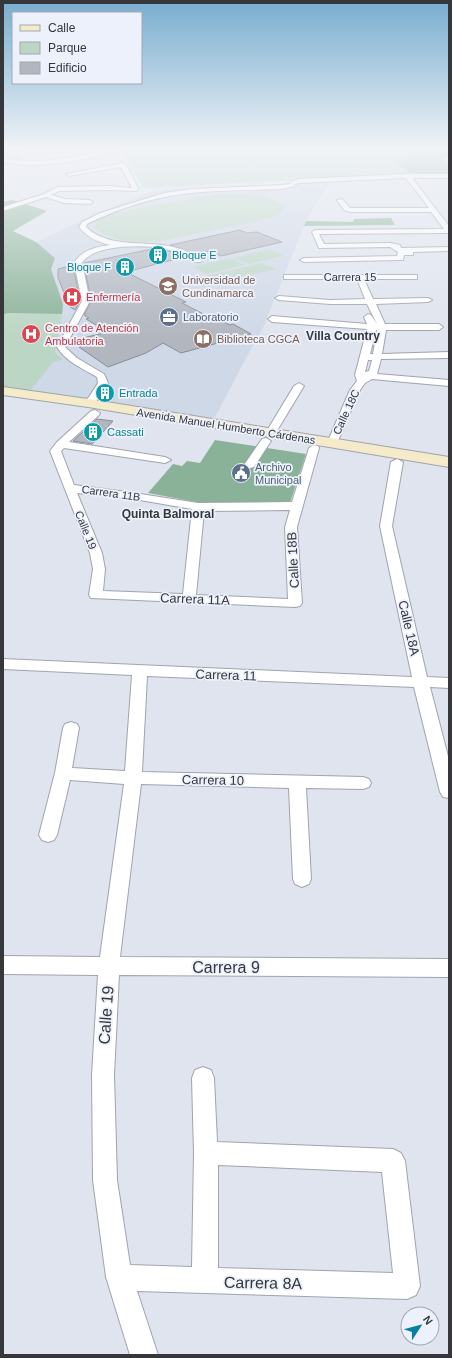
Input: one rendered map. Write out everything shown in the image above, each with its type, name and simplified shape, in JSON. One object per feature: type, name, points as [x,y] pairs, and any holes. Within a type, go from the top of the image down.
[{"type":"main road","name":"Avenida Manuel Humberto Cárdenas","points":[[3,391],[91,408],[268,437],[332,443],[449,462]]},
{"type":"main road","name":"Avenida Manuel Humberto Cárdenas","points":[[3,400],[91,408]]},
{"type":"main road","name":"Avenida Manuel Humberto Cárdenas","points":[[268,437],[314,448],[449,471]]},
{"type":"street","points":[[104,245],[88,234],[82,227],[84,223],[111,211]]},
{"type":"street","points":[[434,211],[449,231]]},
{"type":"street","points":[[449,231],[315,232],[322,246],[390,245],[397,247],[399,250],[449,251]]},
{"type":"street","points":[[61,444],[91,408],[93,399],[103,383],[101,376],[71,359],[61,347],[86,301],[78,263],[80,258],[104,245],[122,245],[174,248],[198,260]]},
{"type":"street","points":[[304,260],[400,258],[401,253],[449,251]]},
{"type":"street","name":"Carrera 15","points":[[287,277],[414,277]]},
{"type":"street","points":[[350,278],[372,327]]},
{"type":"street","points":[[360,278],[382,327]]},
{"type":"street","points":[[279,298],[330,302],[428,300]]},
{"type":"street","points":[[272,318],[372,327],[439,327]]},
{"type":"street","name":"Calle 18C","points":[[364,377],[365,357],[372,327]]},
{"type":"street","name":"Calle 18C","points":[[332,443],[355,390],[364,377],[374,371],[382,327]]},
{"type":"street","points":[[365,357],[449,355]]},
{"type":"street","points":[[364,377],[449,383]]},
{"type":"street","points":[[250,465],[299,386]]},
{"type":"street","points":[[61,444],[165,460]]},
{"type":"street","name":"Calle 19","points":[[61,444],[55,451],[96,553],[99,569],[96,595]]},
{"type":"street","name":"Calle 18B","points":[[295,603],[291,527],[314,448]]},
{"type":"street","name":"Calle 18A","points":[[397,462],[386,526],[421,683],[449,792]]},
{"type":"street","name":"Carrera 11B","points":[[69,488],[134,496],[198,507],[296,506]]},
{"type":"street","points":[[189,599],[198,507]]},
{"type":"street","name":"Carrera 11A","points":[[96,595],[295,603]]},
{"type":"street","name":"Carrera 11","points":[[3,664],[449,683]]},
{"type":"street","name":"Calle 19","points":[[140,671],[134,778],[109,966],[102,1075],[105,1180],[119,1277],[144,1355]]},
{"type":"street","points":[[48,835],[63,774],[70,728]]},
{"type":"street","name":"Carrera 10","points":[[63,774],[134,778],[363,783]]},
{"type":"street","points":[[297,782],[302,879]]},
{"type":"street","name":"Carrera 9","points":[[3,965],[449,968]]},
{"type":"street","points":[[203,1078],[206,1153],[205,1281]]},
{"type":"street","name":"Carrera 8A","points":[[119,1277],[205,1281],[407,1286],[393,1161],[206,1153]]},
{"type":"shaded area","name":"Universidad de Cundinamarca","points":[[102,211],[312,211],[306,221],[263,328],[214,419],[3,386],[3,315],[63,304],[51,269],[55,258],[36,242]]},
{"type":"green space","points":[[3,211],[46,211],[13,231],[36,242],[55,258],[51,269],[63,304],[62,314],[7,313],[3,315]]},
{"type":"green space","points":[[124,211],[282,211],[280,214],[270,218],[161,241],[143,242],[126,241],[110,237],[94,228],[98,220],[105,215]]},
{"type":"green space","points":[[391,218],[395,225],[304,226],[306,221],[353,222],[354,219]]},
{"type":"green space","points":[[269,249],[284,256],[249,264],[234,258]]},
{"type":"green space","points":[[230,258],[245,265],[207,274],[192,267]]},
{"type":"green space","points":[[261,263],[276,269],[243,277],[228,271]]},
{"type":"green space","points":[[227,271],[242,278],[203,287],[188,280]]},
{"type":"green space","name":"Centro de Atención Ambulatoria","points":[[7,313],[62,314],[55,353],[63,359],[53,362],[30,391],[3,387],[3,315]]},
{"type":"green space","points":[[215,440],[306,454],[290,503],[207,504],[148,493],[173,464],[182,466],[187,461],[200,463]]},
{"type":"building","points":[[240,230],[247,233],[257,232],[282,242],[221,256],[210,251],[196,255],[170,245]]},
{"type":"building","points":[[152,249],[173,252],[184,257],[126,272],[186,302],[182,303],[219,322],[222,321],[230,325],[233,324],[251,334],[181,353],[163,343],[146,353],[108,367],[79,347],[83,346],[79,343],[83,342],[79,339],[108,332],[86,319],[89,318],[84,315],[91,301],[84,263]]},
{"type":"building","points":[[73,265],[80,301],[75,310],[70,307],[58,278],[58,269]]},
{"type":"building","name":"Cassati","points":[[97,419],[113,421],[92,444],[73,441]]},
{"type":"place","name":"Bloque E","points":[[158,255]]},
{"type":"place","name":"Bloque F","points":[[125,267]]},
{"type":"place","name":"Universidad de Cundinamarca","points":[[168,286]]},
{"type":"place","name":"Enfermería","points":[[72,297]]},
{"type":"place","name":"Laboratorio","points":[[169,317]]},
{"type":"place","name":"Centro de Atención Ambulatoria","points":[[31,334]]},
{"type":"place","name":"Biblioteca CGCA","points":[[203,339]]},
{"type":"place","name":"Entrada","points":[[105,393]]},
{"type":"place","name":"Cassati","points":[[93,432]]},
{"type":"place","name":"Archivo Municipal","points":[[241,473]]},
{"type":"district","name":"Villa Country","points":[[343,336]]},
{"type":"district","name":"Quinta Balmoral","points":[[168,514]]}]
